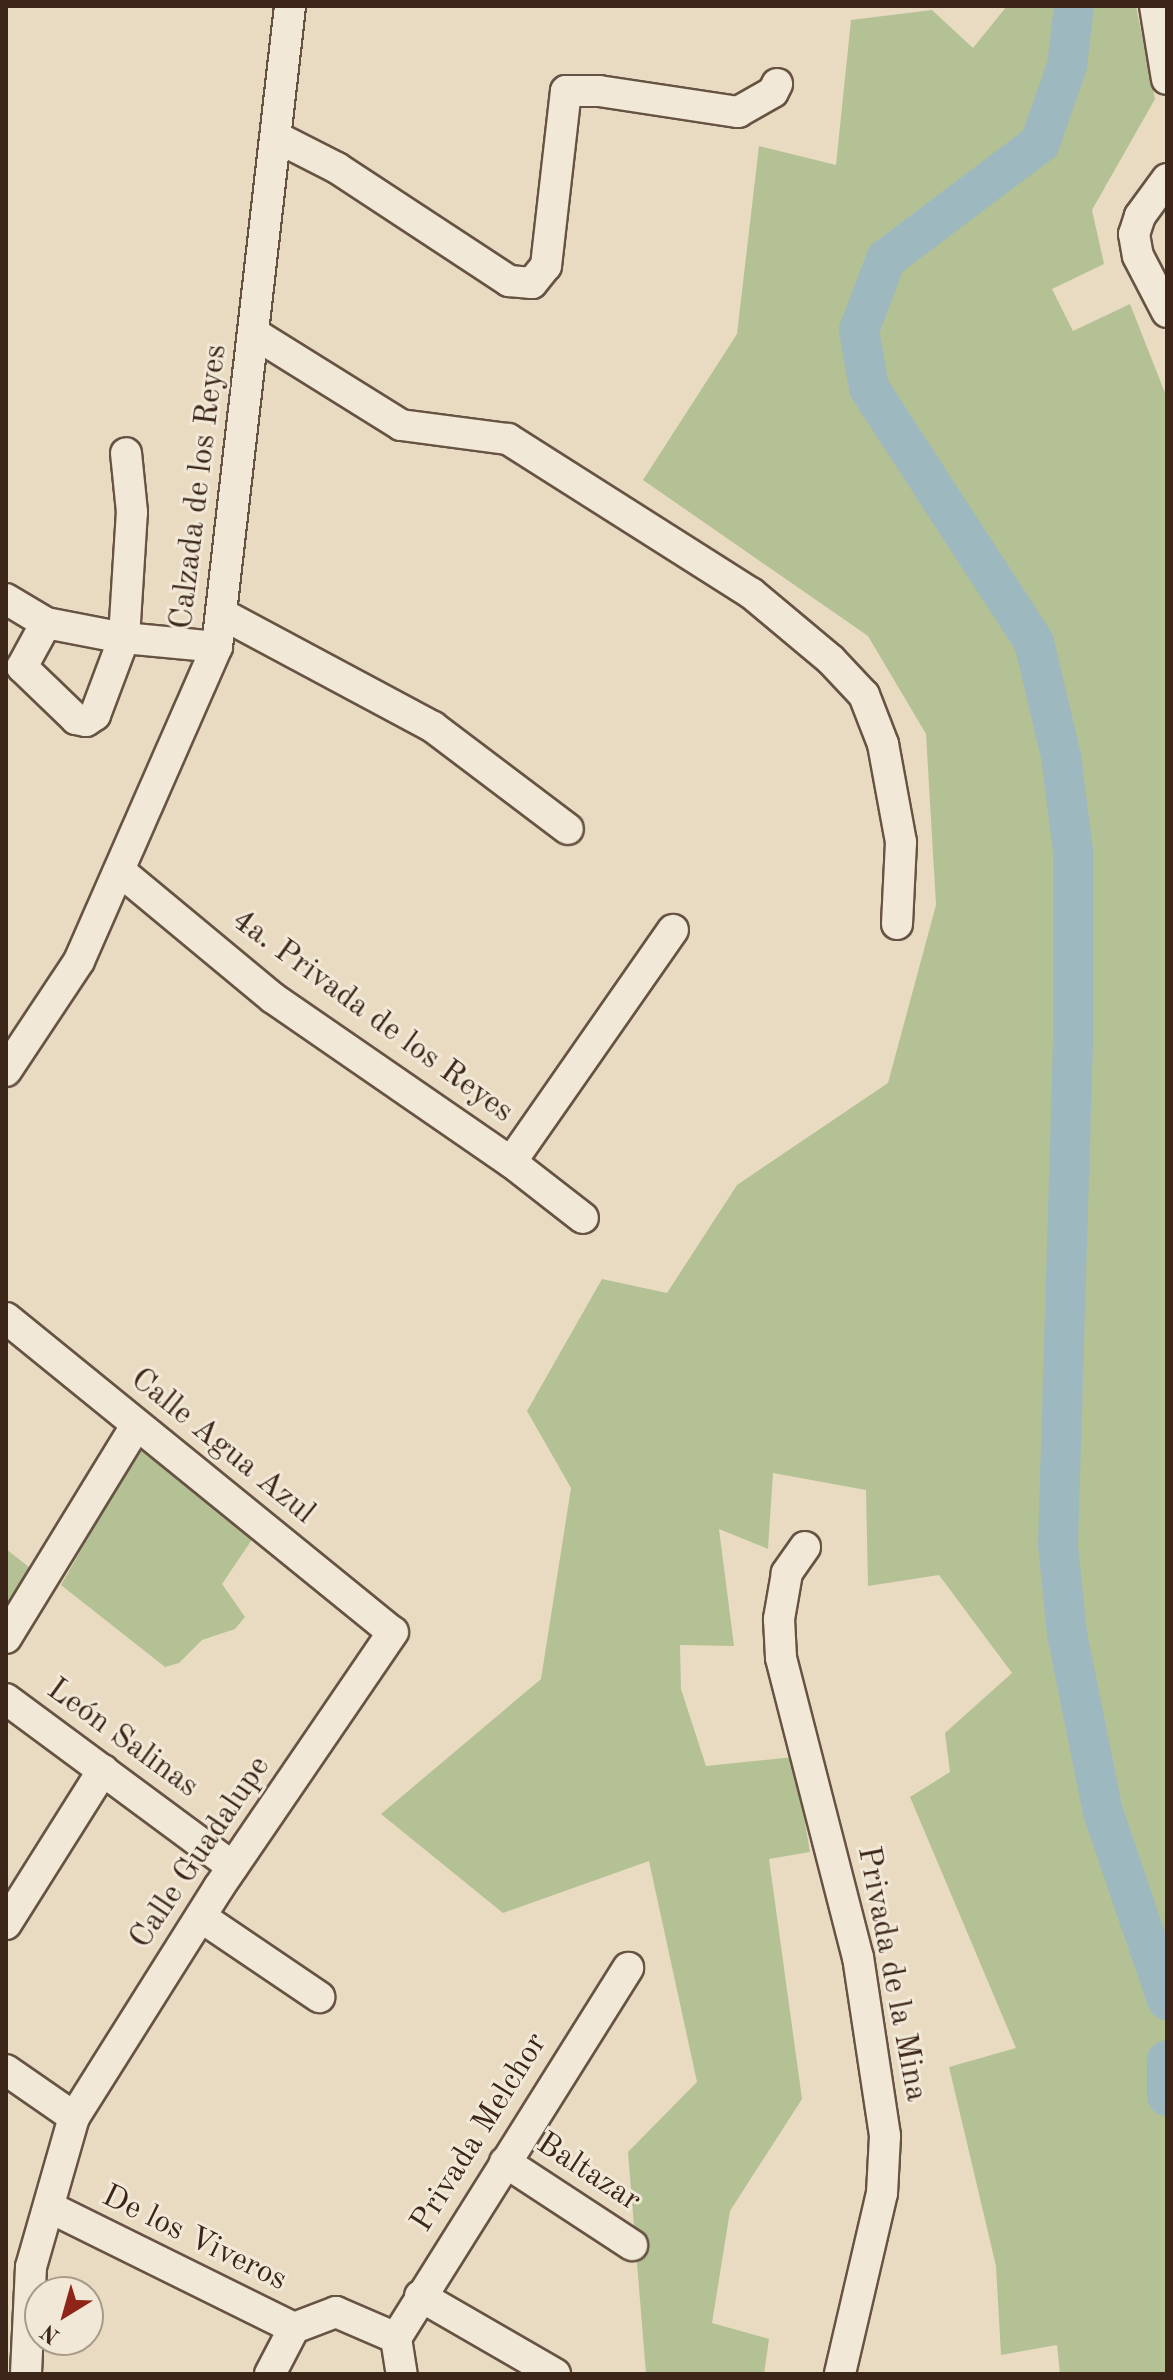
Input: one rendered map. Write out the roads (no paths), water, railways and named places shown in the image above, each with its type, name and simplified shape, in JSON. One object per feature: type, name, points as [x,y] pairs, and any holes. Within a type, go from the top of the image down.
[{"type":"street","name":"Calzada de los Reyes","points":[[6,1071],[79,961],[217,647],[224,615],[290,6]]},
{"type":"street","points":[[1155,6],[1167,79]]},
{"type":"street","points":[[276,137],[337,168],[509,281],[532,283],[546,266],[566,91],[599,91],[738,112],[773,92],[777,84]]},
{"type":"street","points":[[1167,179],[1140,216],[1134,234],[1138,256],[1167,312]]},
{"type":"street","points":[[255,334],[401,425],[508,439],[751,593],[831,660],[864,695],[883,744],[901,842],[897,924]]},
{"type":"street","points":[[46,623],[22,667],[76,719],[86,721],[95,715],[124,638],[132,512],[126,453]]},
{"type":"street","points":[[6,599],[46,623],[124,638],[217,647]]},
{"type":"street","points":[[224,615],[433,727],[568,829]]},
{"type":"street","name":"4a. Privada de los Reyes","points":[[120,871],[273,998],[511,1162],[583,1218]]},
{"type":"street","points":[[511,1162],[673,930]]},
{"type":"street","name":"Calle Agua Azul","points":[[6,1318],[393,1632]]},
{"type":"street","points":[[6,1638],[136,1426]]},
{"type":"street","name":"Privada de la Mina","points":[[805,1547],[787,1573],[779,1619],[781,1658],[858,1957],[885,2136],[882,2193],[840,2374]]},
{"type":"street","name":"Calle Guadalupe","points":[[26,2374],[26,2296],[74,2117],[233,1867],[393,1632]]},
{"type":"street","name":"León Salinas","points":[[6,1699],[233,1867]]},
{"type":"street","points":[[6,1924],[103,1770]]},
{"type":"street","points":[[201,1917],[319,1997]]},
{"type":"street","name":"Privada Melchor","points":[[396,2338],[628,1968]]},
{"type":"street","points":[[6,2070],[74,2117]]},
{"type":"street","name":"Baltazar","points":[[505,2162],[632,2245]]},
{"type":"street","name":"De los Viveros","points":[[49,2207],[294,2328],[336,2312],[396,2338]]},
{"type":"street","points":[[420,2296],[555,2374]]},
{"type":"street","points":[[270,2374],[294,2328]]},
{"type":"street","points":[[396,2338],[402,2374]]},
{"type":"waterway","points":[[1074,6],[1067,66],[1040,143],[886,259],[859,330],[869,388],[1034,642],[1061,756],[1073,851],[1073,1043],[1058,1545],[1067,1634],[1103,1812],[1167,2000]]},
{"type":"waterway","points":[[1167,2060],[1167,2096]]}]
